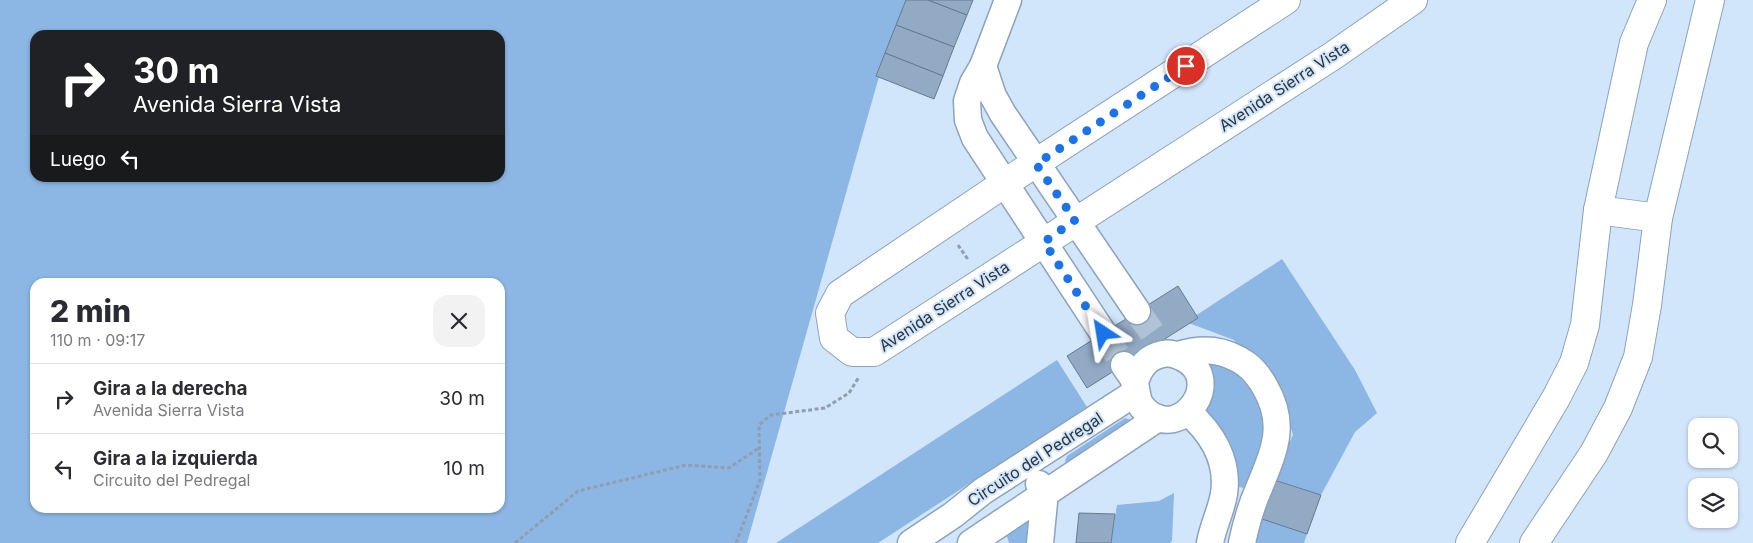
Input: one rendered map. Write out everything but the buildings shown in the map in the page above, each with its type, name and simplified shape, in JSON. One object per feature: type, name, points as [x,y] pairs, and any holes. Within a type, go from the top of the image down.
[{"type":"main road","name":"Avenida Sierra Vista","points":[[1286,0],[1005,183],[840,294],[830,313],[834,338],[852,352],[874,352],[1075,220],[1334,55],[1413,0]]},
{"type":"main road","points":[[1470,543],[1556,398],[1574,363],[1584,325],[1598,210],[1634,43],[1652,0]]},
{"type":"main road","points":[[1534,543],[1594,453],[1618,408],[1638,357],[1647,305],[1658,218],[1710,0]]},
{"type":"main road","points":[[1598,210],[1658,218]]},
{"type":"street","points":[[1008,0],[983,66],[973,82],[967,101],[968,120],[975,138],[1103,333]]},
{"type":"street","points":[[983,66],[1003,114],[1137,311]]},
{"type":"street","points":[[1167,350],[1188,360],[1196,369],[1200,380],[1200,392],[1196,404],[1178,418],[1158,418],[1147,412],[1140,404],[1132,380],[1146,362],[1167,350],[1205,349],[1222,351],[1236,357],[1250,367],[1260,378],[1276,411],[1275,448],[1258,488],[1248,517],[1242,543]]},
{"type":"street","name":"Circuito del Pedregal","points":[[911,543],[953,515],[982,491],[1024,465],[1132,380]]},
{"type":"street","points":[[1188,412],[1199,421],[1214,442],[1224,468],[1223,492],[1210,543]]},
{"type":"street","name":"Circuito del Pedregal","points":[[971,543],[1004,533],[1045,492],[1158,418]]},
{"type":"street","points":[[1024,465],[1045,492],[1040,543]]},
{"type":"street","points":[[1223,492],[1230,487],[1244,493],[1258,488]]},
{"type":"street","points":[[982,491],[1004,533]]},
{"type":"street","points":[[1223,492],[1240,505],[1248,517]]},
{"type":"path","points":[[944,224],[983,281]]},
{"type":"path","points":[[736,543],[760,480],[759,425],[771,415],[825,408],[838,400],[849,393],[874,352]]},
{"type":"path","points":[[515,543],[578,491],[686,465],[729,468],[759,448]]},
{"type":"shaded area","points":[[0,0],[909,0],[878,80],[747,543],[0,543]]},
{"type":"shaded area","points":[[1282,259],[1355,370],[1377,413],[1355,432],[1321,495],[1271,479],[1293,435],[1283,403],[1264,373],[1234,340],[1186,322]]},
{"type":"shaded area","points":[[1187,358],[1234,362],[1273,422],[1248,489],[1231,485],[1208,426]]},
{"type":"shaded area","points":[[1057,360],[1087,407],[878,543],[776,543]]},
{"type":"shaded area","points":[[1125,418],[1131,420],[1069,465],[1065,462],[1067,456]]},
{"type":"shaded area","points":[[1174,493],[1172,541],[1170,543],[1111,543],[1117,505],[1159,501]]},
{"type":"shaded area","points":[[1044,494],[1039,543],[1009,543],[1003,523]]},
{"type":"shaded area","points":[[1256,517],[1307,534],[1304,543],[1252,543]]},
{"type":"tunnel","points":[[1137,311],[1159,342]]},
{"type":"tunnel","points":[[1103,333],[1124,365]]},
{"type":"route","points":[[1103,333],[1044,242],[1075,220],[1036,164],[1186,66]]}]
